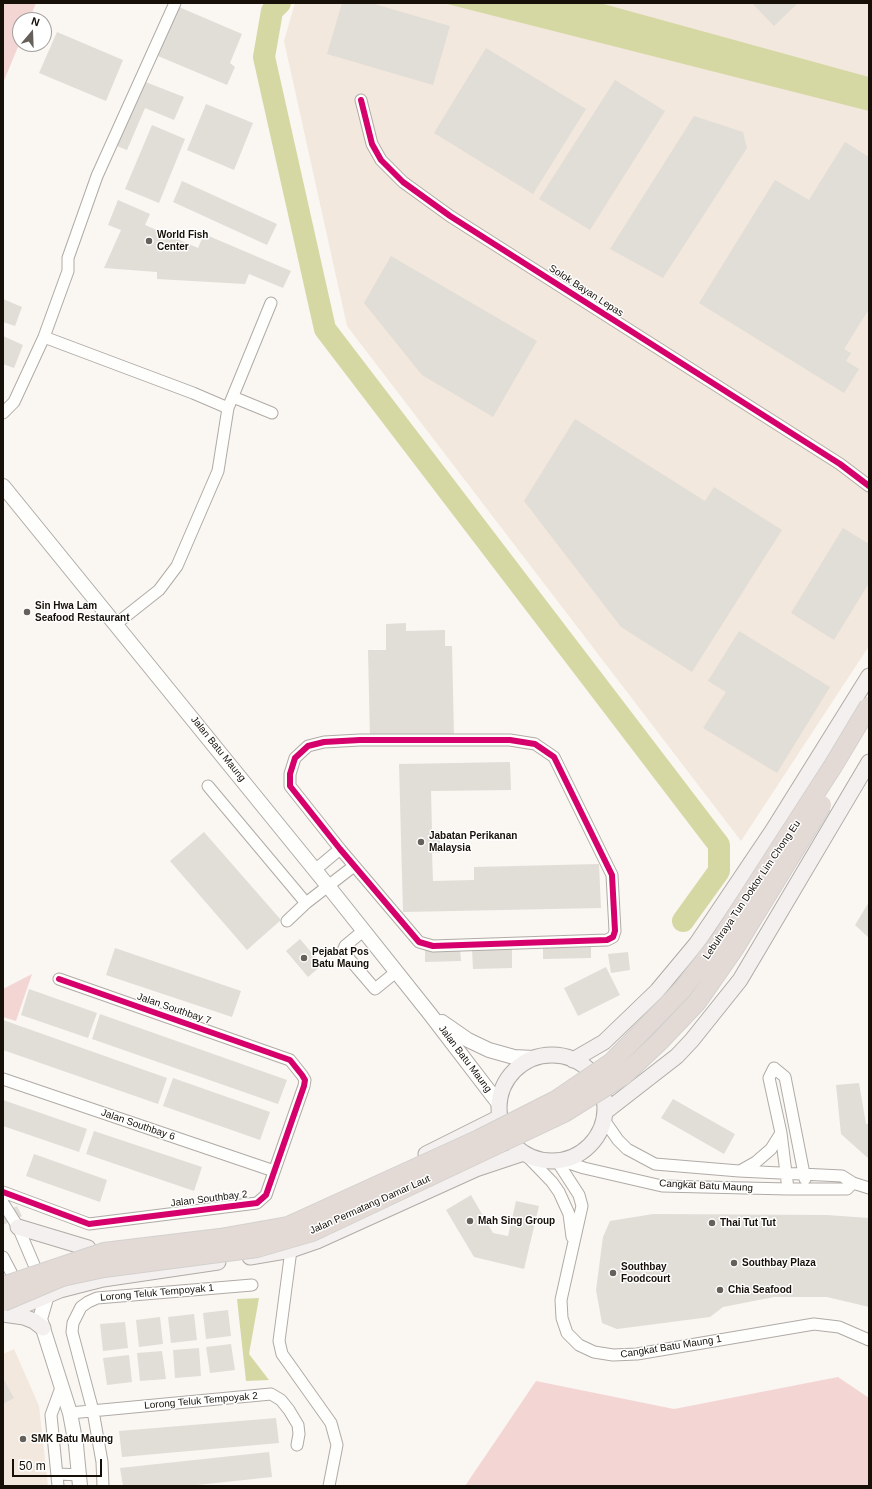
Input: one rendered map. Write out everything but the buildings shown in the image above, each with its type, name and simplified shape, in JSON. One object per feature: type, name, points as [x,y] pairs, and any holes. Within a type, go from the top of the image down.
[{"type":"highway","name":"Lebuhraya Tun Doktor Lim Chong Eu","points":[[560,1106],[612,1062],[682,990],[720,941],[833,766],[869,706]]},
{"type":"highway","name":"Lebuhraya Tun Doktor Lim Chong Eu","points":[[560,1106],[623,1076],[659,1042],[697,1002],[734,949],[869,727]]},
{"type":"highway","name":"Jalan Permatang Damar Laut","points":[[6,1280],[104,1252],[220,1238],[288,1226],[472,1142],[560,1106]]},
{"type":"highway","name":"Jalan Permatang Damar Laut","points":[[3,1302],[62,1277],[104,1268],[257,1248],[312,1232],[560,1106]]},
{"type":"main road","points":[[573,1060],[604,1042],[657,991],[697,943],[773,830],[869,676]]},
{"type":"main road","points":[[605,1116],[676,1056],[740,980],[869,762]]},
{"type":"main road","points":[[670,975],[667,998],[677,1013],[697,1016],[722,1002]]},
{"type":"main road","points":[[548,1055],[561,1056],[573,1060],[585,1066],[594,1075],[601,1086],[605,1099],[605,1116],[598,1135],[587,1148],[573,1157],[558,1160],[540,1160],[524,1153],[509,1137],[500,1110],[503,1089],[511,1075],[523,1064],[534,1058],[548,1055]]},
{"type":"main road","points":[[6,1280],[35,1267],[88,1248],[271,1222],[312,1210],[500,1110]]},
{"type":"main road","points":[[3,1314],[47,1295],[103,1279],[291,1250],[317,1241],[476,1169],[524,1153]]},
{"type":"main road","points":[[18,1227],[88,1248]]},
{"type":"main road","points":[[3,1314],[24,1317],[42,1324]]},
{"type":"street","points":[[3,412],[14,402],[44,337],[68,270],[68,258],[97,176],[175,3]]},
{"type":"street","name":"Solok Bayan Lepas","points":[[361,100],[372,144],[381,160],[403,182],[450,216],[840,464],[869,486]]},
{"type":"street","points":[[116,624],[159,590],[177,566],[218,471],[228,408],[271,303]]},
{"type":"street","points":[[44,337],[193,393],[228,408]]},
{"type":"street","points":[[233,397],[272,413]]},
{"type":"street","name":"Solok Bayan Lepas","points":[[840,464],[869,478]]},
{"type":"street","name":"Jalan Batu Maung","points":[[3,486],[430,1014],[500,1110]]},
{"type":"street","points":[[360,740],[510,740],[535,744],[554,757],[612,875],[615,934],[610,939],[606,940],[426,945],[413,937],[340,849],[290,786],[292,765],[295,758],[308,746],[324,742],[360,740]]},
{"type":"street","points":[[208,786],[306,903]]},
{"type":"street","points":[[315,870],[340,849]]},
{"type":"street","points":[[287,921],[306,903],[354,866]]},
{"type":"street","points":[[363,931],[345,946],[343,951],[345,954],[375,989],[396,972]]},
{"type":"street","name":"Jalan Southbay 7","points":[[59,979],[283,1057]]},
{"type":"street","name":"Jalan Batu Maung","points":[[430,1014],[468,1040],[489,1050],[514,1057],[534,1058]]},
{"type":"street","name":"Jalan Southbay 2","points":[[3,1192],[89,1224],[251,1205],[262,1200],[266,1195],[304,1086],[304,1080],[295,1065],[283,1057]]},
{"type":"street","points":[[788,1189],[781,1133],[769,1078],[774,1068],[785,1077],[806,1189]]},
{"type":"street","name":"Jalan Southbay 6","points":[[3,1079],[274,1171]]},
{"type":"street","name":"Cangkat Batu Maung","points":[[605,1116],[618,1140],[627,1149],[655,1164],[739,1171],[842,1176],[853,1183],[869,1188]]},
{"type":"street","points":[[739,1171],[756,1162],[766,1153],[781,1133]]},
{"type":"street","name":"Cangkat Batu Maung 1","points":[[524,1153],[552,1182],[559,1192],[569,1214],[572,1244]]},
{"type":"street","name":"Cangkat Batu Maung","points":[[558,1160],[584,1168],[662,1186],[847,1189],[853,1183]]},
{"type":"street","name":"Cangkat Batu Maung 1","points":[[558,1160],[579,1195],[582,1206],[572,1244],[561,1300],[562,1318],[567,1333],[579,1345],[594,1352],[613,1355],[637,1354],[814,1324],[839,1327],[869,1340]]},
{"type":"street","points":[[3,1203],[18,1227],[47,1295],[42,1324]]},
{"type":"street","points":[[291,1250],[279,1341],[282,1354],[331,1423],[337,1445],[329,1486]]},
{"type":"street","points":[[3,1257],[6,1280],[42,1324],[70,1413],[80,1480],[58,1474]]},
{"type":"street","name":"Lorong Teluk Tempoyak 1","points":[[103,1486],[102,1462],[93,1411],[72,1332],[77,1315],[88,1302],[97,1298],[252,1285]]},
{"type":"street","points":[[58,1486],[51,1415],[62,1385]]},
{"type":"street","name":"Lorong Teluk Tempoyak 2","points":[[70,1413],[271,1394],[281,1400],[290,1410],[298,1425],[299,1434],[296,1445]]},
{"type":"shaded area","points":[[3,3],[36,3],[32,12],[12,12],[12,52],[16,52],[3,83]]},
{"type":"shaded area","points":[[295,3],[869,3],[869,646],[741,841],[347,326],[284,41]]},
{"type":"shaded area","points":[[443,3],[600,3],[869,77],[869,111]]},
{"type":"shaded area","points":[[32,974],[16,1021],[3,1017],[3,989]]},
{"type":"shaded area","points":[[259,1298],[249,1354],[269,1380],[246,1381],[237,1299]]},
{"type":"shaded area","name":"SMK Batu Maung","points":[[14,1349],[39,1406],[48,1486],[3,1486],[3,1354]]},
{"type":"shaded area","points":[[838,1377],[869,1398],[869,1486],[465,1486],[536,1381],[674,1409]]},
{"type":"waterway","points":[[280,3],[272,11],[264,57],[325,329],[719,845],[719,871],[683,921]]},
{"type":"cycle path","points":[[361,100],[372,144],[381,160],[403,182],[450,216],[840,464],[869,486]]},
{"type":"cycle path","points":[[360,740],[510,740],[535,744],[554,757],[612,875],[615,931],[613,937],[607,940],[433,946],[419,942],[340,849],[290,786],[290,774],[295,758],[308,746],[324,742],[360,740]]},
{"type":"cycle path","points":[[3,1192],[89,1224],[257,1203],[266,1195],[304,1086],[305,1080],[290,1060],[59,979]]},
{"type":"place","name":"World Fish Center","points":[[149,241]]},
{"type":"place","name":"Sin Hwa Lam Seafood Restaurant","points":[[27,612]]},
{"type":"place","name":"Jabatan Perikanan Malaysia","points":[[421,842]]},
{"type":"place","name":"Pejabat Pos Batu Maung","points":[[304,958]]},
{"type":"place","name":"Mah Sing Group","points":[[470,1221]]},
{"type":"place","name":"Thai Tut Tut","points":[[712,1223]]},
{"type":"place","name":"Southbay Plaza","points":[[734,1263]]},
{"type":"place","name":"Southbay Foodcourt","points":[[613,1273]]},
{"type":"place","name":"Chia Seafood","points":[[720,1290]]},
{"type":"place","name":"SMK Batu Maung","points":[[23,1439]]}]
